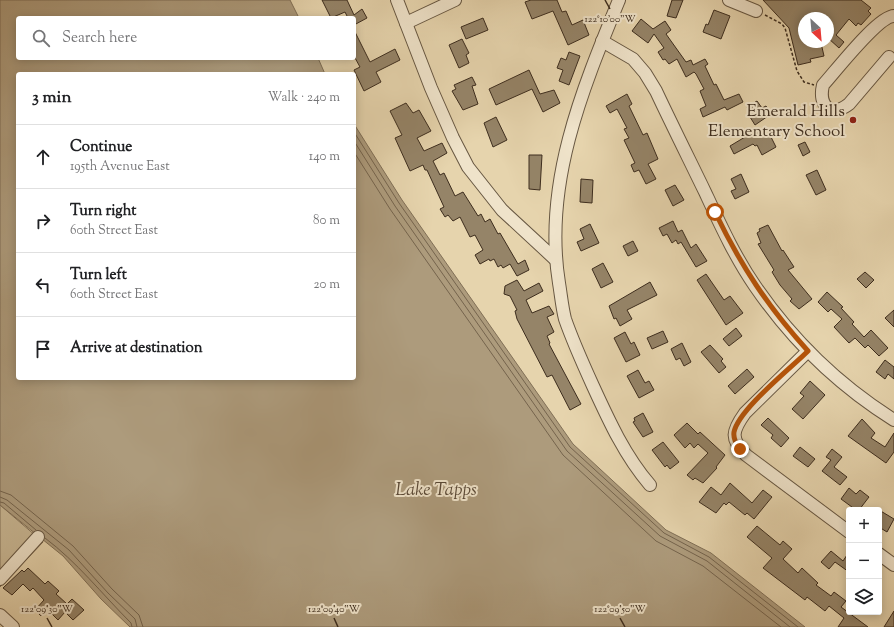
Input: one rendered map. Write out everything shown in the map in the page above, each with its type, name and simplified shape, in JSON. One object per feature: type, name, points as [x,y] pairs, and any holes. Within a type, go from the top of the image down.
[{"type":"street","points":[[397,0],[431,88],[453,138],[468,167],[502,210],[556,260]]},
{"type":"street","points":[[406,23],[455,0]]},
{"type":"street","points":[[619,0],[586,84],[562,162],[557,200],[556,260],[565,318],[581,360],[628,455],[650,485]]},
{"type":"street","points":[[729,0],[756,11]]},
{"type":"street","points":[[892,56],[841,110],[834,111],[826,108],[821,94],[823,86],[877,24],[889,16],[894,16]]},
{"type":"street","points":[[602,41],[633,59],[645,73],[656,91],[739,259],[754,285],[774,313],[808,351],[840,382],[894,420]]},
{"type":"street","points":[[808,351],[745,413],[738,423],[734,433],[734,438],[736,443],[746,455],[846,530]]},
{"type":"street","points":[[0,579],[38,537]]},
{"type":"street","points":[[882,556],[894,565]]},
{"type":"street","points":[[0,615],[12,627]]},
{"type":"path","points":[[756,11],[775,20],[785,28],[797,71],[804,82],[812,85],[823,86]]},
{"type":"shaded area","points":[[0,505],[43,542],[0,587]]},
{"type":"water","name":"Lake Tapps","points":[[0,0],[290,0],[298,16],[16,16],[16,60],[319,60],[324,72],[16,72],[16,380],[356,380],[356,127],[402,200],[573,444],[666,530],[711,553],[805,627],[130,627],[101,599],[63,556],[0,505]]},
{"type":"building","points":[[322,0],[347,0],[354,15],[362,9],[367,18],[356,24],[356,16],[347,16],[345,12],[336,16],[330,16]]},
{"type":"building","points":[[531,0],[557,0],[562,12],[566,11],[572,25],[583,20],[589,35],[568,45],[553,11],[532,19],[525,2]]},
{"type":"building","points":[[672,0],[683,0],[676,18],[667,16]]},
{"type":"building","points":[[763,0],[861,0],[871,8],[868,11],[871,14],[861,25],[858,23],[856,26],[849,19],[836,35],[844,42],[839,48],[834,43],[834,12],[798,12],[798,48],[822,48],[824,56],[810,59],[811,62],[798,65],[789,28]]},
{"type":"building","points":[[714,10],[730,16],[721,39],[703,32],[706,24],[708,25]]},
{"type":"building","points":[[483,18],[488,30],[466,39],[461,27]]},
{"type":"building","points":[[641,19],[653,29],[665,21],[671,30],[666,34],[686,62],[691,60],[693,65],[705,59],[708,64],[705,66],[714,85],[716,84],[724,100],[739,94],[743,102],[727,110],[725,107],[703,117],[700,109],[706,106],[700,91],[704,89],[696,74],[694,72],[686,77],[677,59],[669,64],[665,59],[663,60],[658,52],[664,48],[654,34],[648,43],[632,31]]},
{"type":"building","points":[[356,34],[370,62],[395,49],[400,60],[376,72],[381,82],[364,91],[354,70],[360,67],[356,60]]},
{"type":"building","points":[[462,39],[469,53],[466,55],[469,63],[459,68],[449,45]]},
{"type":"building","points":[[569,52],[580,56],[569,85],[559,81],[563,70],[557,68],[561,58],[566,60]]},
{"type":"building","points":[[529,70],[540,94],[554,90],[560,103],[543,112],[532,89],[496,105],[489,89]]},
{"type":"building","points":[[472,77],[476,85],[472,86],[478,104],[463,110],[452,91],[456,89],[454,85]]},
{"type":"building","points":[[627,94],[632,104],[629,106],[643,135],[647,133],[658,159],[648,164],[656,179],[646,184],[639,170],[634,172],[631,165],[635,163],[624,140],[629,138],[624,129],[627,128],[617,109],[610,113],[606,106]]},
{"type":"building","points":[[757,101],[762,108],[766,106],[771,114],[755,125],[750,117],[752,115],[747,107]]},
{"type":"building","points":[[406,103],[413,113],[419,110],[431,131],[417,138],[424,151],[442,143],[447,153],[433,161],[440,175],[444,173],[455,196],[463,192],[478,216],[481,214],[485,222],[490,219],[518,264],[525,260],[529,270],[517,276],[510,264],[503,268],[501,265],[498,267],[494,259],[490,261],[489,259],[480,264],[475,255],[483,250],[475,235],[470,237],[460,217],[453,221],[448,215],[445,217],[440,209],[444,207],[427,170],[425,170],[423,165],[410,171],[395,138],[402,135],[390,111]]},
{"type":"building","points":[[496,117],[507,140],[493,147],[484,123]]},
{"type":"building","points":[[760,128],[765,137],[770,135],[776,147],[762,155],[757,145],[755,146],[753,144],[734,154],[730,146]]},
{"type":"building","points":[[805,142],[810,152],[803,156],[798,145]]},
{"type":"building","points":[[529,155],[542,155],[540,190],[529,189]]},
{"type":"building","points":[[817,170],[826,190],[816,195],[806,175]]},
{"type":"building","points":[[741,174],[749,192],[735,199],[731,191],[736,189],[731,179]]},
{"type":"building","points":[[581,179],[593,180],[592,203],[580,202]]},
{"type":"building","points":[[675,185],[684,200],[673,206],[665,190]]},
{"type":"building","points":[[673,221],[678,232],[682,230],[691,248],[696,244],[707,261],[696,267],[681,242],[678,244],[676,240],[672,243],[667,234],[663,236],[659,228]]},
{"type":"building","points":[[590,224],[599,243],[581,251],[577,242],[584,239],[580,229]]},
{"type":"building","points":[[768,225],[782,251],[783,250],[794,267],[788,270],[812,299],[799,309],[790,301],[792,299],[780,285],[772,272],[774,270],[758,244],[761,243],[757,233],[760,231],[759,229]]},
{"type":"building","points":[[633,241],[638,251],[628,256],[623,246]]},
{"type":"building","points":[[603,263],[613,282],[601,288],[592,269]]},
{"type":"building","points":[[865,272],[874,280],[866,288],[857,279]]},
{"type":"building","points":[[706,274],[724,300],[730,296],[743,313],[726,325],[697,280]]},
{"type":"building","points":[[517,280],[524,291],[539,283],[543,291],[526,300],[532,313],[549,306],[554,314],[547,317],[554,332],[547,336],[550,343],[549,344],[581,404],[570,410],[552,375],[547,377],[517,319],[515,311],[517,310],[510,296],[504,294],[505,286]]},
{"type":"building","points":[[650,282],[657,295],[627,310],[632,319],[620,326],[616,318],[614,319],[609,306]]},
{"type":"building","points":[[827,292],[843,307],[841,308],[854,322],[852,324],[864,337],[871,330],[888,348],[879,356],[868,345],[865,348],[855,338],[849,343],[834,327],[842,319],[831,309],[828,312],[818,302]]},
{"type":"building","points":[[894,310],[894,327],[885,318]]},
{"type":"building","points":[[736,328],[742,336],[729,346],[723,339]]},
{"type":"building","points":[[663,331],[668,342],[652,349],[647,338]]},
{"type":"building","points":[[625,332],[631,344],[634,342],[640,355],[626,362],[614,338]]},
{"type":"building","points":[[682,343],[691,362],[684,366],[680,358],[676,360],[671,349]]},
{"type":"building","points":[[710,345],[723,359],[721,361],[726,367],[719,373],[701,352]]},
{"type":"building","points":[[885,360],[894,367],[894,379],[888,374],[885,379],[876,372]]},
{"type":"building","points":[[747,369],[754,377],[735,394],[728,386]]},
{"type":"building","points":[[638,370],[645,383],[649,381],[654,390],[639,398],[627,376]]},
{"type":"building","points":[[810,381],[825,395],[803,419],[792,409],[804,396],[800,393]]},
{"type":"building","points":[[643,413],[653,432],[643,437],[633,422],[635,421],[634,418]]},
{"type":"building","points":[[768,418],[789,438],[781,447],[771,438],[773,435],[761,425]]},
{"type":"building","points":[[862,419],[875,433],[871,438],[885,447],[894,433],[894,452],[886,463],[848,436]]},
{"type":"building","points":[[687,423],[698,434],[700,432],[725,455],[716,467],[717,468],[703,483],[695,478],[693,480],[687,475],[708,453],[698,444],[694,448],[690,443],[685,448],[674,435]]},
{"type":"building","points":[[663,442],[679,462],[670,469],[667,465],[665,467],[652,450]]},
{"type":"building","points":[[800,447],[815,459],[808,467],[793,456]]},
{"type":"building","points":[[832,449],[842,457],[834,467],[847,477],[840,485],[822,471],[831,460],[826,457]]},
{"type":"building","points":[[730,483],[752,503],[763,490],[772,497],[754,519],[747,513],[745,515],[729,502],[726,505],[724,503],[716,513],[699,502],[711,487],[721,495]]},
{"type":"building","points":[[849,488],[856,494],[860,490],[869,497],[861,507],[852,507],[841,499]]},
{"type":"building","points":[[882,512],[894,519],[887,532],[882,529]]},
{"type":"building","points":[[757,526],[780,545],[783,541],[792,549],[783,559],[798,573],[802,568],[818,583],[816,585],[831,596],[834,592],[846,601],[841,607],[846,611],[846,615],[852,615],[868,627],[838,627],[844,618],[829,606],[825,611],[807,597],[805,600],[763,568],[772,558],[747,537]]},
{"type":"building","points":[[831,551],[843,561],[846,556],[846,570],[835,562],[829,569],[821,562]]},
{"type":"building","points":[[28,568],[45,584],[48,581],[59,591],[56,594],[67,604],[72,599],[84,610],[73,620],[65,612],[58,620],[47,609],[41,616],[35,610],[44,600],[33,588],[30,591],[23,584],[12,595],[3,588],[22,570],[24,572]]},
{"type":"building","points":[[894,611],[894,627],[884,627]]},
{"type":"place","name":"Emerald Hills Elementary School","points":[[853,120]]},
{"type":"route","points":[[715,212],[754,285],[774,313],[808,351],[756,401],[738,423],[734,433],[734,438],[740,449]]}]
